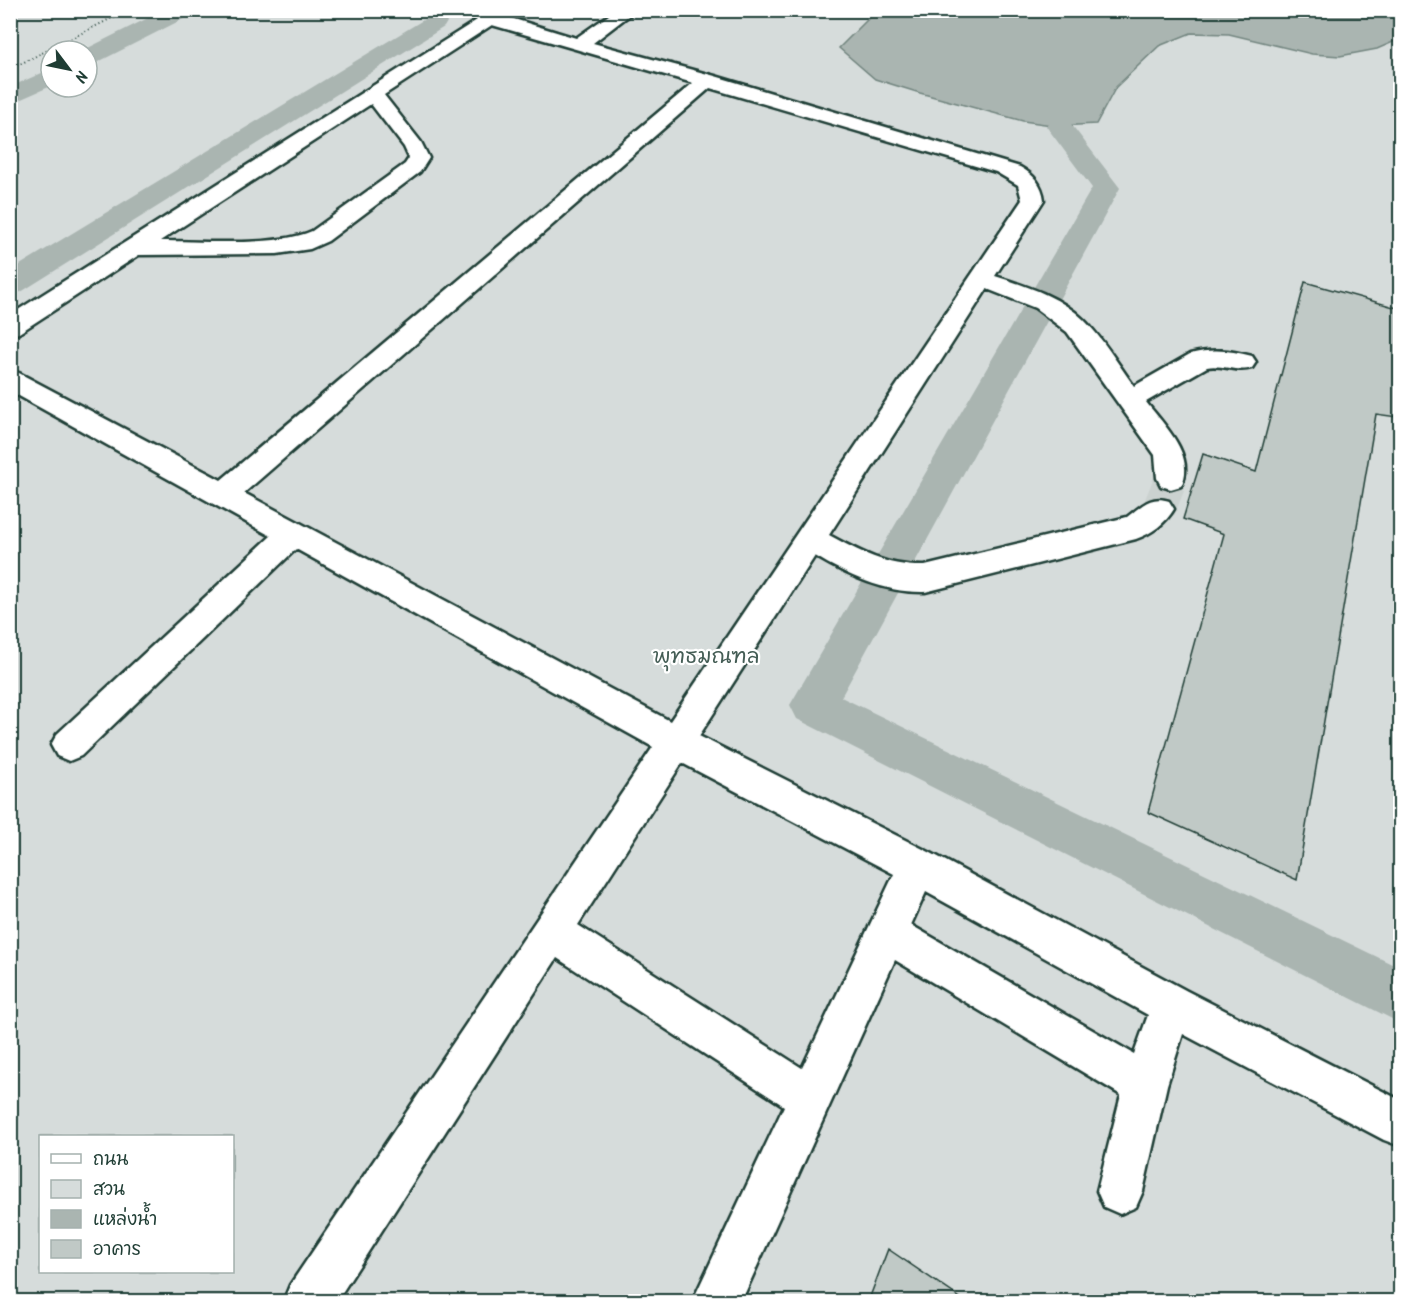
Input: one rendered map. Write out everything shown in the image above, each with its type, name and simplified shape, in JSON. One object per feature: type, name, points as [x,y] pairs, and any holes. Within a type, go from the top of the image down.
[{"type":"lane","points":[[580,43],[628,10]]},
{"type":"lane","points":[[10,327],[372,94],[479,15],[975,158],[1027,179],[1033,188],[1033,200],[311,1300]]},
{"type":"lane","points":[[224,494],[708,80]]},
{"type":"lane","points":[[134,248],[277,247],[302,244],[320,236],[414,168],[419,159],[414,146],[372,94]]},
{"type":"lane","points":[[981,279],[1044,302],[1060,311],[1076,326],[1169,453],[1171,478]]},
{"type":"lane","points":[[1131,399],[1199,360],[1213,357],[1243,362]]},
{"type":"lane","points":[[10,379],[676,742],[918,866],[1172,1006],[1401,1124]]},
{"type":"lane","points":[[810,539],[893,579],[910,581],[1136,527],[1159,509]]},
{"type":"lane","points":[[69,745],[294,532]]},
{"type":"lane","points":[[716,1302],[918,866]]},
{"type":"lane","points":[[551,932],[810,1098]]},
{"type":"lane","points":[[887,933],[1145,1085]]},
{"type":"lane","points":[[1120,1191],[1145,1085],[1172,1006]]},
{"type":"path","points":[[10,69],[128,10]]},
{"type":"green space","name":"พุทธมณฑล","points":[[11,11],[1400,11],[1400,1301],[11,1301]]},
{"type":"water","points":[[876,11],[1400,11],[1400,39],[1377,49],[1340,56],[1312,54],[1229,34],[1191,33],[1159,46],[1116,87],[1096,124],[1059,126],[1023,121],[875,79],[839,48]]},
{"type":"building","points":[[1305,282],[1401,309],[1401,390],[1397,417],[1376,414],[1297,880],[1148,812],[1224,534],[1183,519],[1203,454],[1256,472]]},
{"type":"building","points":[[888,1249],[966,1302],[868,1302]]},
{"type":"waterway","points":[[99,52],[183,10]]},
{"type":"waterway","points":[[10,285],[436,22]]},
{"type":"waterway","points":[[10,97],[39,82]]},
{"type":"waterway","points":[[1059,126],[1106,188],[813,705],[1400,996]]},
{"type":"tunnel","points":[[1168,486],[1171,478]]},
{"type":"tunnel","points":[[1159,509],[1169,484]]}]
